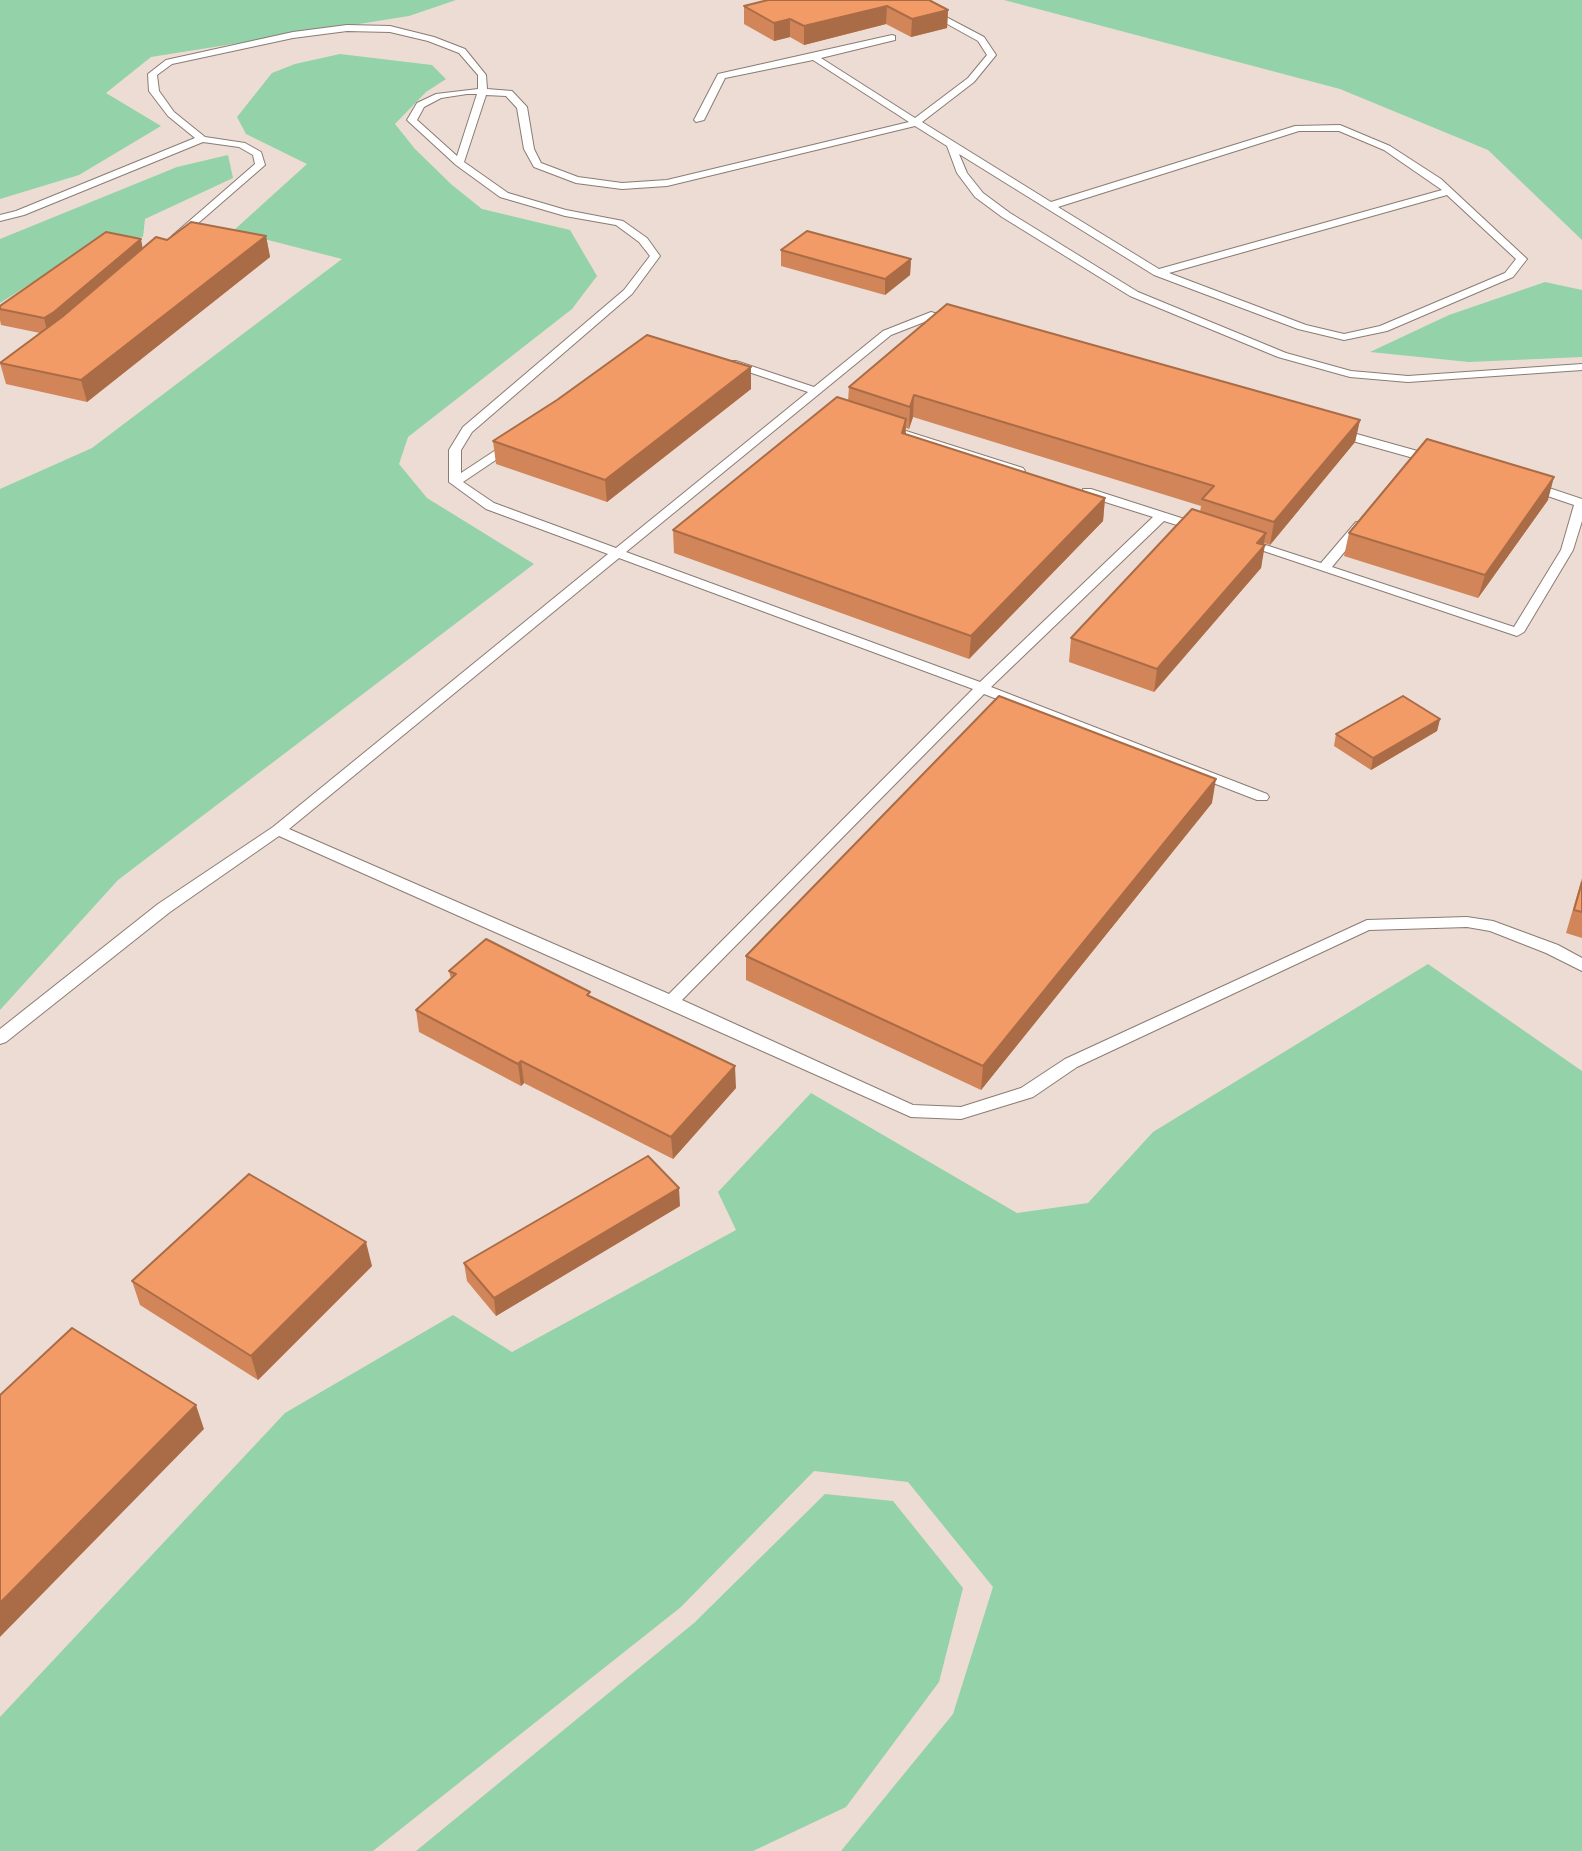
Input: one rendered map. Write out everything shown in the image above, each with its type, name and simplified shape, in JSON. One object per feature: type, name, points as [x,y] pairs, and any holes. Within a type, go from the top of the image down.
[{"type":"lane","points":[[455,482],[455,450],[467,430],[628,292],[654,256],[643,240],[619,223],[517,201],[504,195],[459,163],[412,120],[420,105],[439,96],[483,91],[509,93],[522,107],[528,149],[537,164],[576,180],[622,186],[667,183],[913,124],[971,80],[992,55],[981,39],[908,0]]},
{"type":"lane","points":[[167,244],[260,165],[258,154],[242,145],[202,139],[171,114],[154,91],[152,74],[169,62],[293,35],[347,28],[390,29],[431,39],[462,51],[482,75],[483,91],[459,163]]},
{"type":"lane","points":[[699,120],[721,76],[814,57],[892,37]]},
{"type":"lane","points":[[814,57],[913,124],[1157,273],[1323,332],[1343,337],[1383,330],[1509,275],[1522,259],[1438,181],[1387,148],[1340,128],[1298,128],[1050,206]]},
{"type":"lane","points":[[0,218],[20,213],[202,139]]},
{"type":"lane","points":[[951,145],[962,173],[979,195],[1006,215],[1134,293],[1195,321],[1282,355],[1350,374],[1408,379],[1582,367]]},
{"type":"lane","points":[[1157,273],[1449,191]]},
{"type":"lane","points":[[0,1038],[164,908],[278,830],[618,552],[811,399],[887,333],[931,315],[971,326]]},
{"type":"lane","points":[[725,361],[811,399]]},
{"type":"lane","points":[[869,423],[1029,474]]},
{"type":"lane","points":[[1325,429],[1412,460],[1453,465]]},
{"type":"lane","points":[[455,482],[521,439]]},
{"type":"lane","points":[[1069,487],[1517,632],[1567,550],[1581,503],[1513,481]]},
{"type":"lane","points":[[455,482],[490,506],[982,688],[1262,797]]},
{"type":"lane","points":[[671,1002],[982,688],[1162,516]]},
{"type":"lane","points":[[1324,568],[1366,517]]},
{"type":"lane","points":[[278,830],[671,1002],[911,1111],[961,1113],[1027,1093],[1071,1063],[1367,925],[1467,922],[1493,926],[1552,949],[1582,965]]},
{"type":"green space","points":[[0,0],[456,0],[409,16],[151,57],[106,93],[161,126],[79,175],[0,199]]},
{"type":"green space","points":[[1004,0],[1582,0],[1582,240],[1488,150],[1340,89]]},
{"type":"green space","points":[[340,54],[432,65],[446,79],[426,92],[395,124],[415,149],[452,185],[482,209],[570,230],[597,276],[572,309],[408,437],[399,464],[427,498],[534,564],[118,880],[0,1010],[0,489],[92,448],[342,259],[233,231],[307,164],[246,134],[237,117],[272,73],[295,64]]},
{"type":"green space","points":[[228,155],[233,178],[145,219],[143,237],[90,246],[0,303],[0,239],[177,167]]},
{"type":"green space","points":[[1545,282],[1582,290],[1582,357],[1469,362],[1370,352],[1449,315]]},
{"type":"green space","points":[[1428,964],[1582,1071],[1582,1851],[841,1851],[953,1714],[993,1587],[908,1482],[814,1471],[681,1607],[373,1851],[0,1851],[0,1717],[285,1413],[453,1315],[512,1352],[736,1230],[718,1192],[811,1093],[1017,1213],[1088,1203],[1153,1132]]},
{"type":"green space","points":[[825,1494],[893,1501],[963,1588],[939,1682],[846,1807],[753,1851],[416,1851],[694,1623]]},
{"type":"building","points":[[768,0],[929,0],[948,10],[912,19],[887,6],[804,26],[790,19],[774,23],[744,6]]},
{"type":"building","points":[[191,222],[266,236],[81,380],[0,363],[62,317],[156,237],[167,240]]},
{"type":"building","points":[[807,231],[911,259],[885,279],[781,250]]},
{"type":"building","points":[[106,232],[141,239],[44,318],[0,309],[0,306]]},
{"type":"building","points":[[947,304],[1360,420],[1274,522],[1202,499],[1214,486],[914,395],[910,407],[849,387]]},
{"type":"building","points":[[647,335],[751,367],[605,480],[493,441],[557,400]]},
{"type":"building","points":[[837,397],[906,419],[902,433],[1105,498],[971,636],[673,530]]},
{"type":"building","points":[[1427,439],[1554,477],[1485,575],[1349,533]]},
{"type":"building","points":[[1192,509],[1266,533],[1257,543],[1265,545],[1157,669],[1071,638]]},
{"type":"building","points":[[999,696],[1216,779],[983,1066],[746,956]]},
{"type":"building","points":[[1403,696],[1440,719],[1373,758],[1336,734]]},
{"type":"building","points":[[1582,882],[1582,912],[1574,910]]},
{"type":"building","points":[[486,939],[590,992],[587,995],[735,1066],[671,1137],[521,1061],[518,1064],[416,1010],[456,974],[449,971]]},
{"type":"building","points":[[648,1156],[679,1188],[494,1298],[464,1263]]},
{"type":"building","points":[[249,1174],[366,1242],[251,1356],[132,1281]]},
{"type":"building","points":[[72,1328],[196,1405],[0,1603],[0,1395]]}]
